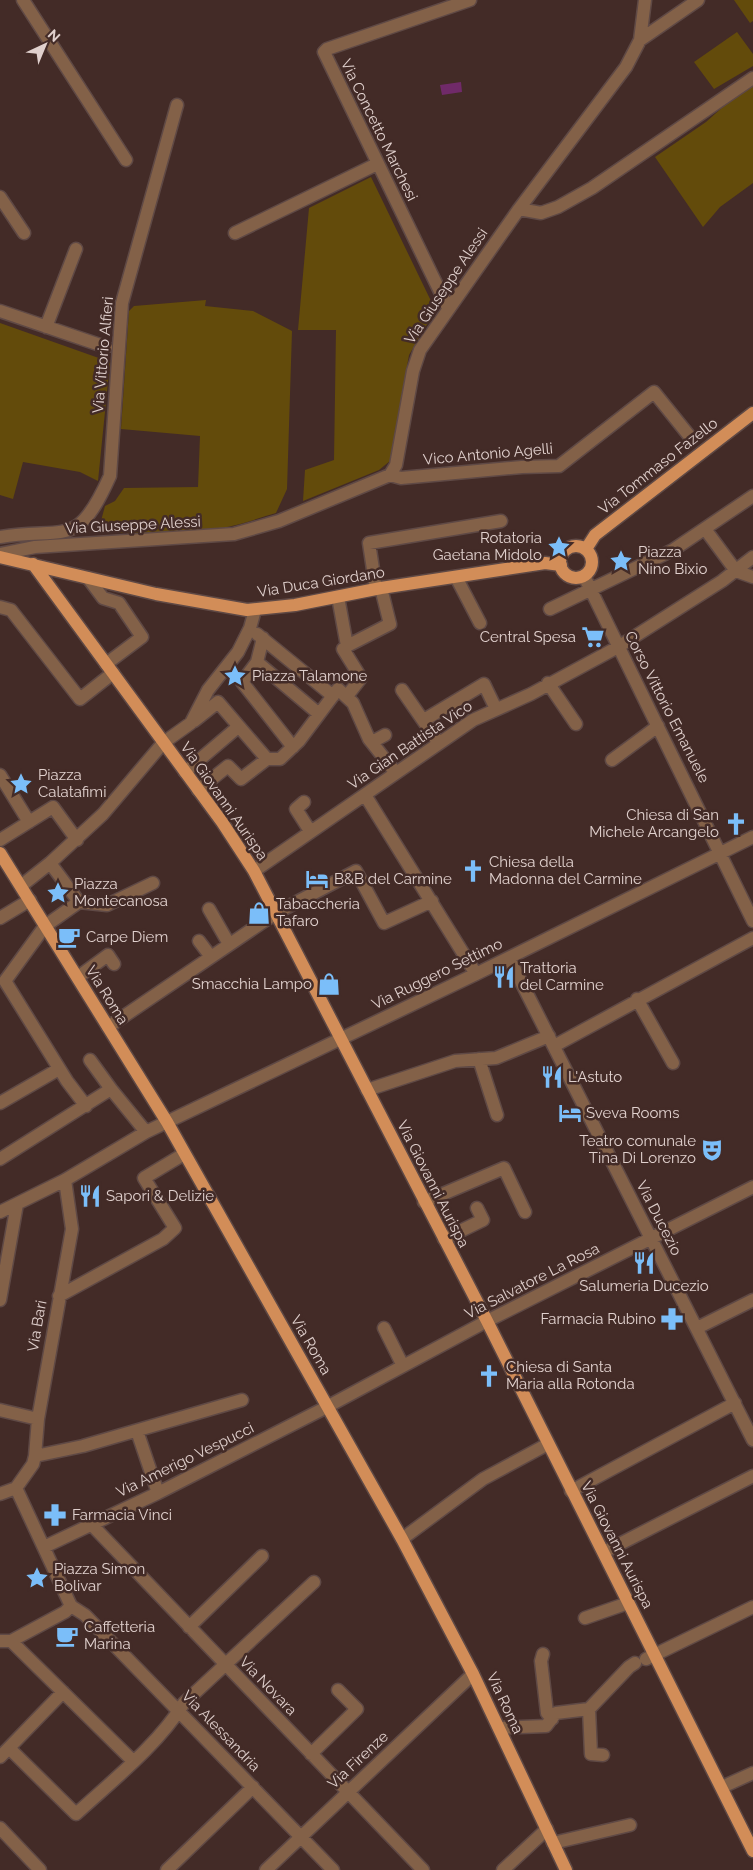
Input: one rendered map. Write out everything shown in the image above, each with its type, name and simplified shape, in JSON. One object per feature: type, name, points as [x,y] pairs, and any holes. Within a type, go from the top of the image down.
[{"type":"main road","name":"Via Tommaso Fazello","points":[[586,549],[595,536],[753,413]]},
{"type":"main road","points":[[576,546],[586,549],[590,553],[592,565],[584,576],[574,578],[569,576],[560,565],[562,554],[576,546]]},
{"type":"main road","name":"Via Duca Giordano","points":[[0,555],[165,596],[255,610],[456,576],[545,563],[560,565]]},
{"type":"main road","name":"Via Giovanni Aurispa","points":[[33,564],[198,790],[254,871],[487,1321],[571,1491],[604,1552],[628,1603],[645,1659],[722,1788],[753,1851]]},
{"type":"main road","name":"Via Roma","points":[[0,852],[167,1122],[402,1539],[473,1674],[566,1870]]},
{"type":"street","points":[[23,0],[126,160]]},
{"type":"street","name":"Via Concetto Marchesi","points":[[448,308],[324,52],[327,49],[470,0]]},
{"type":"street","name":"Via Giuseppe Alessi","points":[[0,555],[35,547],[234,534],[279,521],[390,475],[396,465],[413,371],[420,350],[519,209],[626,67],[640,40],[645,0]]},
{"type":"street","points":[[640,40],[698,0]]},
{"type":"street","points":[[519,209],[541,213],[567,202],[592,188],[753,78]]},
{"type":"street","name":"Via Vittorio Alfieri","points":[[0,537],[74,530],[86,520],[110,476],[122,303],[177,104]]},
{"type":"street","points":[[235,233],[377,164]]},
{"type":"street","points":[[0,197],[24,233]]},
{"type":"street","points":[[46,327],[76,249]]},
{"type":"street","points":[[0,311],[106,347]]},
{"type":"street","name":"Vico Antonio Agelli","points":[[390,475],[401,478],[522,467],[559,466],[654,392],[691,438]]},
{"type":"street","points":[[550,609],[672,550],[753,496]]},
{"type":"street","points":[[347,696],[361,678],[343,649],[390,624],[366,544],[501,521]]},
{"type":"street","points":[[705,529],[736,570],[753,577]]},
{"type":"street","points":[[33,564],[31,558],[35,547]]},
{"type":"street","name":"Via Gian Battista Vico","points":[[254,871],[438,742],[473,720],[618,646],[681,608],[753,557]]},
{"type":"street","points":[[456,576],[480,623]]},
{"type":"street","name":"Corso Vittorio Emanuele","points":[[584,576],[753,921]]},
{"type":"street","points":[[0,607],[11,610],[80,699],[142,636],[119,603],[103,598],[88,578]]},
{"type":"street","points":[[338,597],[347,646]]},
{"type":"street","points":[[191,724],[208,690],[238,652],[250,628],[255,610]]},
{"type":"street","points":[[250,628],[279,654],[333,696]]},
{"type":"street","points":[[263,638],[261,666],[242,682],[296,744]]},
{"type":"street","points":[[261,666],[319,714]]},
{"type":"street","points":[[548,683],[576,724]]},
{"type":"street","points":[[424,720],[484,684],[496,709]]},
{"type":"street","points":[[198,790],[228,766],[241,779],[267,759],[280,759],[296,744],[338,690],[347,696],[372,742],[396,773]]},
{"type":"street","points":[[402,690],[438,742]]},
{"type":"street","points":[[21,886],[77,840],[103,814],[164,743],[218,702],[267,759]]},
{"type":"street","points":[[612,760],[658,726]]},
{"type":"street","points":[[185,772],[238,727]]},
{"type":"street","points":[[372,742],[385,735]]},
{"type":"street","points":[[0,775],[29,822]]},
{"type":"street","points":[[365,795],[476,974]]},
{"type":"street","points":[[304,802],[296,809],[310,831]]},
{"type":"street","points":[[0,840],[53,807],[77,840]]},
{"type":"street","name":"Via Ruggero Settimo","points":[[0,1212],[65,1180],[146,1132],[509,958],[753,837]]},
{"type":"street","points":[[53,860],[79,902]]},
{"type":"street","points":[[108,1027],[276,913],[356,872],[384,922],[432,901]]},
{"type":"street","points":[[86,1106],[59,1069],[5,981],[45,926],[79,902],[107,905],[153,883]]},
{"type":"street","points":[[0,918],[30,900]]},
{"type":"street","points":[[209,910],[229,944]]},
{"type":"street","points":[[367,1090],[455,1061],[496,1058],[551,1041],[637,999],[753,938]]},
{"type":"street","points":[[199,941],[211,957]]},
{"type":"street","points":[[78,977],[108,955],[114,964]]},
{"type":"street","name":"Via Ducezio","points":[[509,958],[753,1440]]},
{"type":"street","points":[[637,999],[673,1063]]},
{"type":"street","points":[[479,1059],[497,1115]]},
{"type":"street","points":[[90,1060],[146,1132]]},
{"type":"street","points":[[0,1103],[59,1069]]},
{"type":"street","points":[[0,1159],[86,1106],[111,1088]]},
{"type":"street","points":[[59,1296],[163,1239],[175,1228],[144,1178],[184,1154]]},
{"type":"street","points":[[424,1202],[504,1168],[525,1212]]},
{"type":"street","name":"Via Bari","points":[[16,1488],[33,1464],[35,1456],[38,1419],[72,1229],[65,1180]]},
{"type":"street","name":"Via Salvatore La Rosa","points":[[327,1406],[487,1321],[753,1187]]},
{"type":"street","points":[[0,1300],[17,1204]]},
{"type":"street","points":[[444,1239],[483,1220],[476,1208]]},
{"type":"street","points":[[697,1328],[753,1300]]},
{"type":"street","points":[[384,1328],[403,1366]]},
{"type":"street","points":[[35,1456],[83,1446],[242,1400]]},
{"type":"street","points":[[571,1491],[735,1403]]},
{"type":"street","name":"Via Amerigo Vespucci","points":[[44,1547],[158,1493],[327,1406]]},
{"type":"street","points":[[0,1410],[38,1419]]},
{"type":"street","points":[[137,1431],[158,1493]]},
{"type":"street","points":[[402,1539],[483,1479],[548,1444]]},
{"type":"street","points":[[604,1552],[753,1476]]},
{"type":"street","points":[[0,1494],[16,1488],[71,1606],[65,1612],[5,1641]]},
{"type":"street","name":"Via Novara","points":[[91,1524],[423,1870]]},
{"type":"street","points":[[189,1627],[262,1556]]},
{"type":"street","points":[[63,1692],[4,1753],[76,1814],[133,1761],[179,1711],[184,1703],[314,1582]]},
{"type":"street","points":[[585,1618],[628,1603]]},
{"type":"street","name":"Via Alessandria","points":[[71,1606],[85,1615],[333,1870]]},
{"type":"street","points":[[499,1728],[546,1726],[556,1713],[589,1709],[629,1666],[753,1607]]},
{"type":"street","points":[[5,1641],[22,1652],[133,1761]]},
{"type":"street","points":[[543,1654],[541,1661],[547,1713],[552,1720]]},
{"type":"street","name":"Via Firenze","points":[[266,1870],[473,1674]]},
{"type":"street","points":[[312,1754],[357,1710],[338,1690]]},
{"type":"street","points":[[589,1709],[591,1754],[602,1755]]},
{"type":"street","points":[[722,1788],[753,1773]]},
{"type":"street","points":[[167,1870],[253,1787]]},
{"type":"street","points":[[553,1843],[630,1825]]},
{"type":"street","points":[[0,1828],[40,1870]]},
{"type":"street","points":[[502,1870],[547,1830]]},
{"type":"shaded area","points":[[734,0],[753,0],[753,21],[750,23]]},
{"type":"shaded area","points":[[737,32],[753,54],[753,66],[714,89],[694,62]]},
{"type":"shaded area","points":[[461,82],[462,92],[442,95],[440,85]]},
{"type":"shaded area","points":[[753,84],[753,183],[720,207],[703,227],[655,157],[706,122],[735,96]]},
{"type":"shaded area","points":[[371,177],[431,301],[433,314],[409,355],[390,461],[379,470],[303,501],[305,470],[334,460],[336,330],[298,330],[309,208]]},
{"type":"shaded area","points":[[206,300],[205,306],[253,311],[292,331],[287,489],[276,513],[221,528],[199,531],[156,533],[98,532],[105,506],[115,501],[124,488],[198,487],[200,436],[121,429],[129,311],[134,306]]},
{"type":"shaded area","points":[[0,323],[110,362],[98,481],[80,472],[23,462],[13,499],[0,495]]},
{"type":"place","name":"Rotatoria Gaetana Midolo","points":[[559,547]]},
{"type":"place","name":"Piazza Nino Bixio","points":[[621,561]]},
{"type":"place","name":"Central Spesa","points":[[593,637]]},
{"type":"place","name":"Piazza Talamone","points":[[235,676]]},
{"type":"place","name":"Piazza Calatafimi","points":[[21,784]]},
{"type":"place","name":"Chiesa di San Michele Arcangelo","points":[[736,824]]},
{"type":"place","name":"Chiesa della Madonna del Carmine","points":[[473,871]]},
{"type":"place","name":"B&B del Carmine","points":[[317,879]]},
{"type":"place","name":"Piazza Montecanosa","points":[[58,893]]},
{"type":"place","name":"Tabaccheria Tafaro","points":[[259,913]]},
{"type":"place","name":"Carpe Diem","points":[[69,937]]},
{"type":"place","name":"Trattoria del Carmine","points":[[504,977]]},
{"type":"place","name":"Smacchia Lampo","points":[[329,984]]},
{"type":"place","name":"L'Astuto","points":[[552,1077]]},
{"type":"place","name":"Sveva Rooms","points":[[570,1113]]},
{"type":"place","name":"Teatro comunale Tina Di Lorenzo","points":[[712,1150]]},
{"type":"place","name":"Sapori & Delizie","points":[[90,1196]]},
{"type":"place","name":"Salumeria Ducezio","points":[[644,1263]]},
{"type":"place","name":"Farmacia Rubino","points":[[672,1319]]},
{"type":"place","name":"Chiesa di Santa Maria alla Rotonda","points":[[489,1376]]},
{"type":"place","name":"Farmacia Vinci","points":[[55,1515]]},
{"type":"place","name":"Piazza Simon Bolivar","points":[[37,1578]]},
{"type":"place","name":"Caffetteria Marina","points":[[67,1636]]}]
